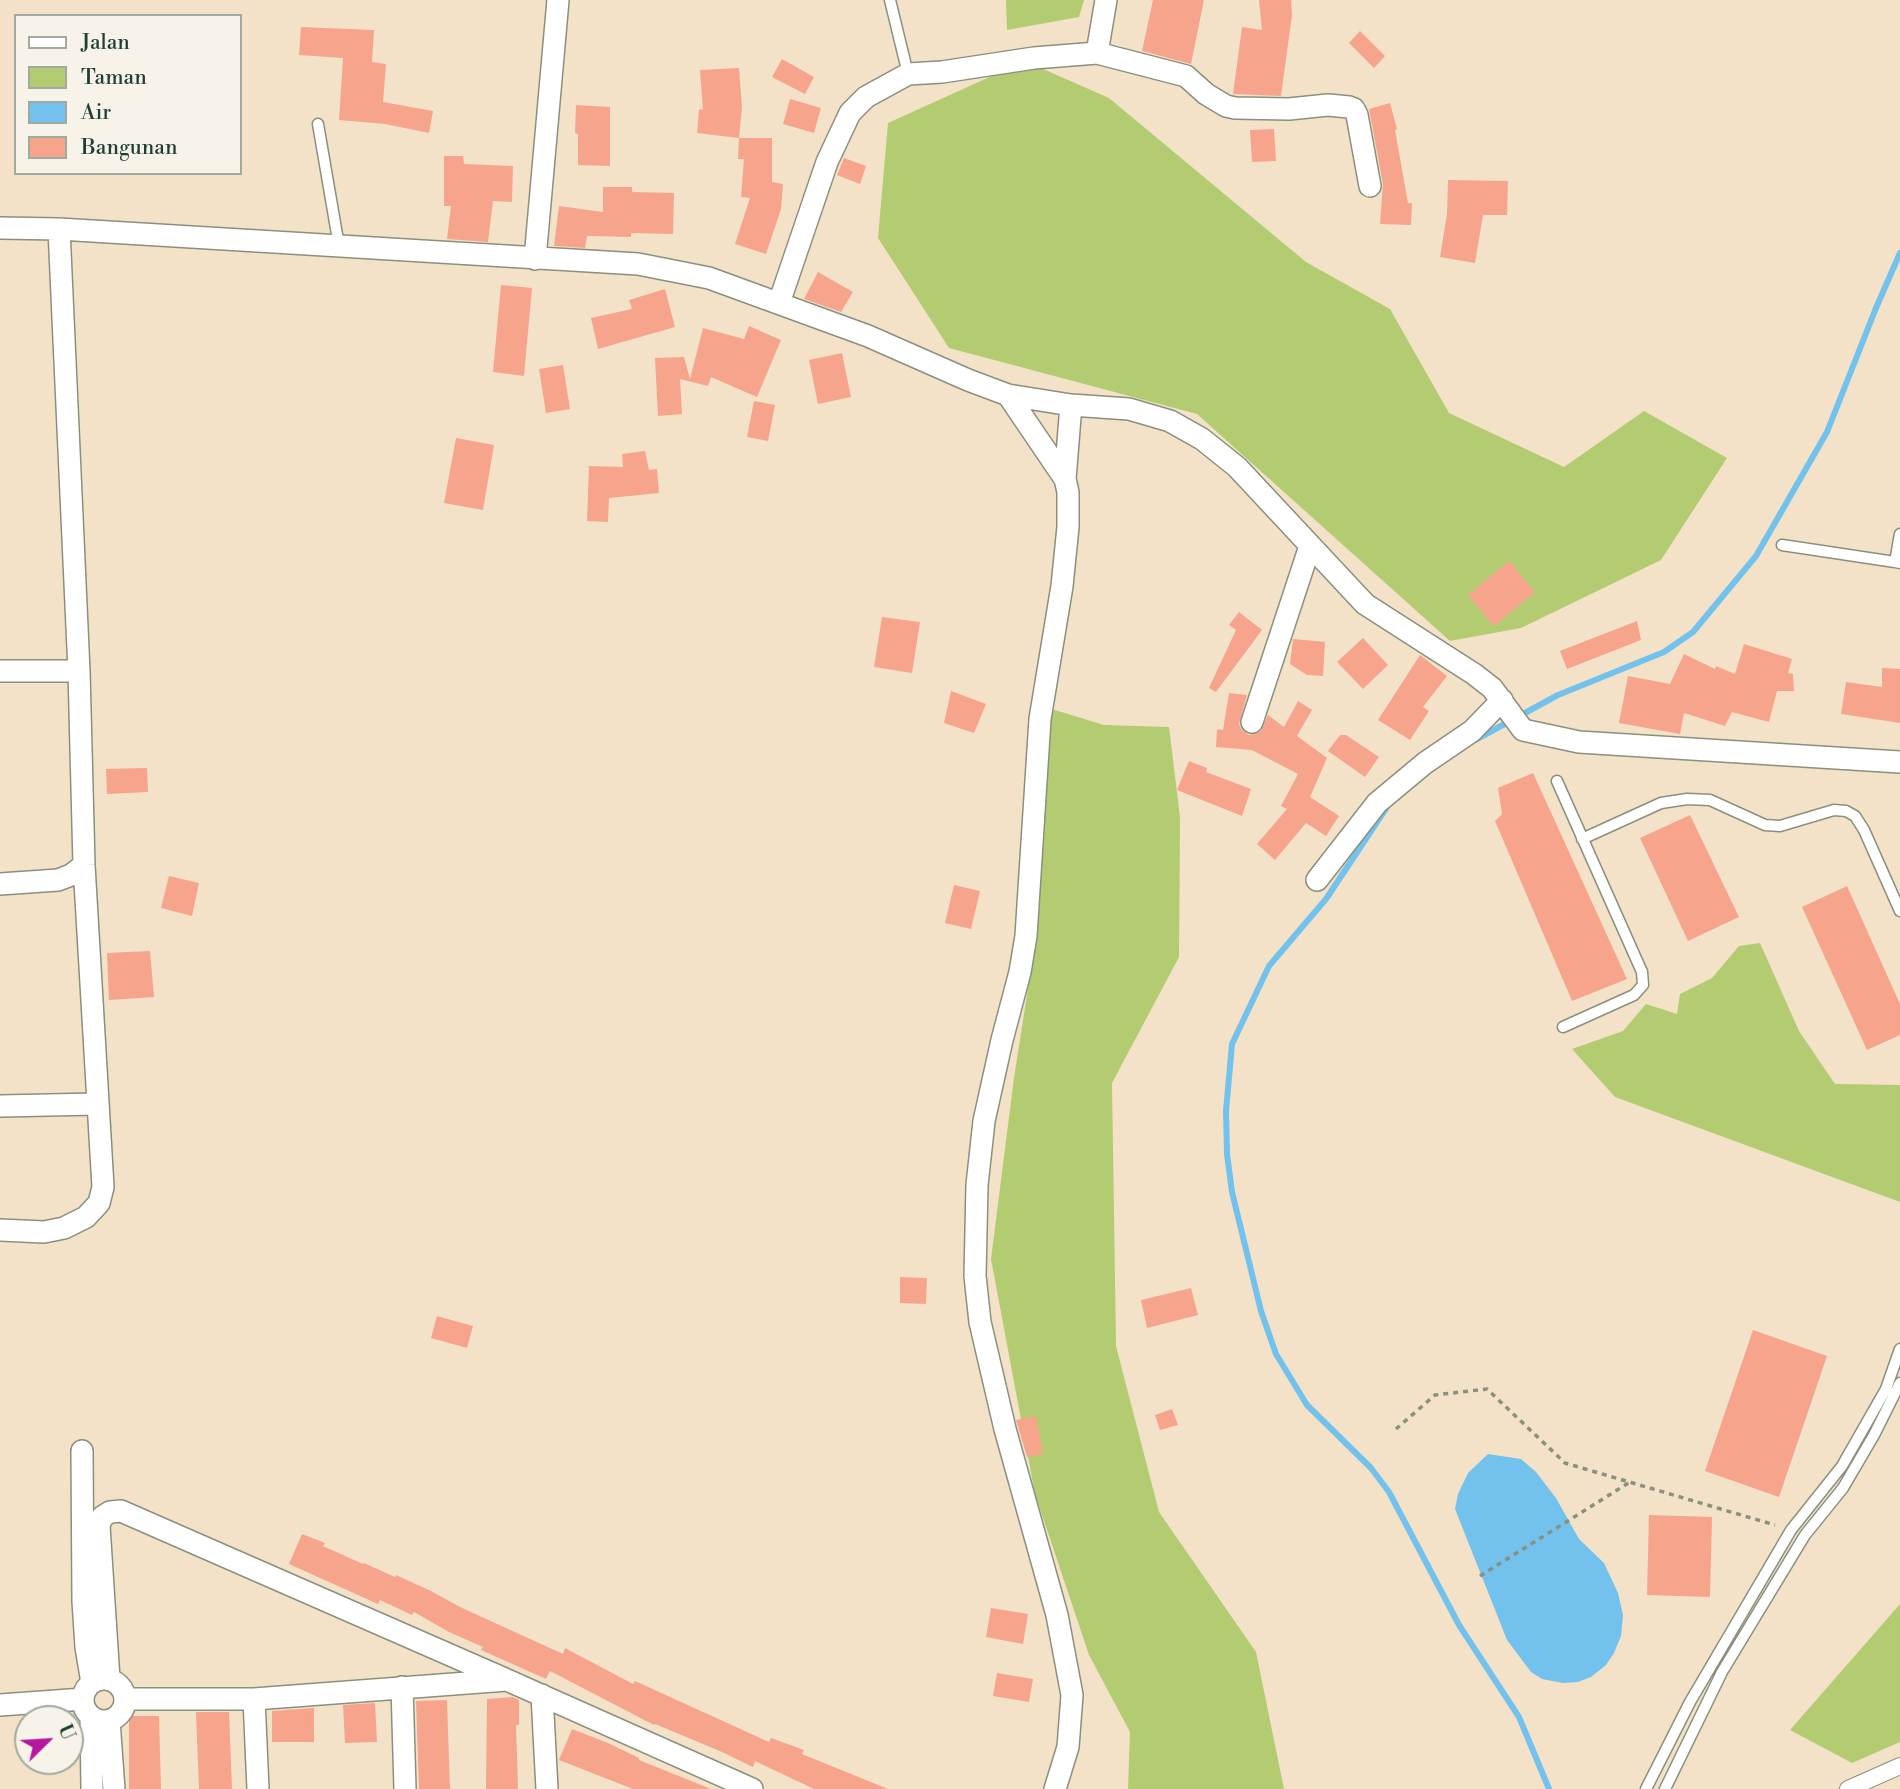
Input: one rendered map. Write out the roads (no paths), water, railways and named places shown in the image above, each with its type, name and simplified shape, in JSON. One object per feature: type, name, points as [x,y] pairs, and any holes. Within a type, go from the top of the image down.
[{"type":"street","points":[[535,259],[558,0]]},
{"type":"street","points":[[1097,53],[1106,0]]},
{"type":"street","points":[[779,303],[827,162],[850,113],[866,97],[908,74],[953,71],[1077,53],[1097,53],[1186,75],[1206,94],[1226,106],[1235,108],[1289,109],[1341,105],[1354,109],[1357,116],[1370,186]]},
{"type":"street","points":[[0,228],[59,229],[658,266],[722,282],[868,336],[1008,395],[1072,405],[1129,409],[1152,414],[1189,431],[1237,467],[1377,613],[1474,674],[1510,712],[1537,735],[1579,742],[1900,762]]},
{"type":"street","points":[[0,1230],[44,1232],[64,1228],[86,1217],[99,1203],[103,1187],[84,865],[79,671],[59,229]]},
{"type":"street","points":[[1008,395],[1065,479]]},
{"type":"street","points":[[1055,1789],[1068,1747],[1072,1695],[1057,1615],[1005,1429],[981,1322],[975,1276],[977,1185],[984,1121],[1020,972],[1026,936],[1041,719],[1062,586],[1068,527],[1069,503],[1065,479],[1072,405]]},
{"type":"street","points":[[1252,722],[1310,546]]},
{"type":"street","points":[[0,670],[79,671]]},
{"type":"street","points":[[1317,880],[1377,803],[1425,763],[1472,730],[1510,712]]},
{"type":"street","points":[[0,884],[58,880],[71,875],[84,865]]},
{"type":"street","points":[[0,1106],[97,1104]]},
{"type":"street","points":[[82,1451],[86,1647],[114,1789]]},
{"type":"street","points":[[92,1789],[97,1700],[99,1526],[102,1517],[110,1512],[121,1511],[752,1789]]},
{"type":"street","points":[[0,1705],[97,1700],[117,1683],[123,1690],[125,1699],[254,1699],[507,1680]]},
{"type":"street","points":[[402,1687],[405,1789]]},
{"type":"street","points":[[542,1695],[547,1789]]},
{"type":"street","points":[[254,1699],[258,1789]]},
{"type":"street","points":[[1848,1789],[1900,1766]]},
{"type":"lane","points":[[890,0],[908,74]]},
{"type":"lane","points":[[318,124],[339,246]]},
{"type":"lane","points":[[1782,545],[1898,562],[1900,534]]},
{"type":"lane","points":[[1557,781],[1642,972],[1643,985],[1634,995],[1563,1027]]},
{"type":"lane","points":[[1582,839],[1661,803],[1687,799],[1710,800],[1765,825],[1780,826],[1835,810],[1846,811],[1855,816],[1864,830],[1900,911]]},
{"type":"lane","points":[[1646,1789],[1690,1702],[1791,1530],[1842,1466],[1886,1389],[1900,1349]]},
{"type":"lane","points":[[1665,1789],[1722,1672],[1805,1535],[1843,1488],[1900,1383]]},
{"type":"water","points":[[1488,1454],[1521,1459],[1536,1472],[1556,1498],[1579,1539],[1604,1563],[1618,1593],[1623,1615],[1621,1636],[1606,1665],[1591,1677],[1578,1682],[1563,1683],[1542,1679],[1531,1672],[1507,1640],[1455,1509],[1458,1494],[1468,1473]]},
{"type":"waterway","points":[[1477,739],[1558,695],[1664,652],[1693,632],[1756,556],[1827,432],[1900,253]]},
{"type":"waterway","points":[[1387,807],[1326,899],[1269,966],[1232,1044],[1226,1111],[1227,1154],[1232,1192],[1261,1311],[1276,1354],[1307,1405],[1371,1468],[1389,1492],[1459,1625],[1519,1717],[1549,1789]]}]
